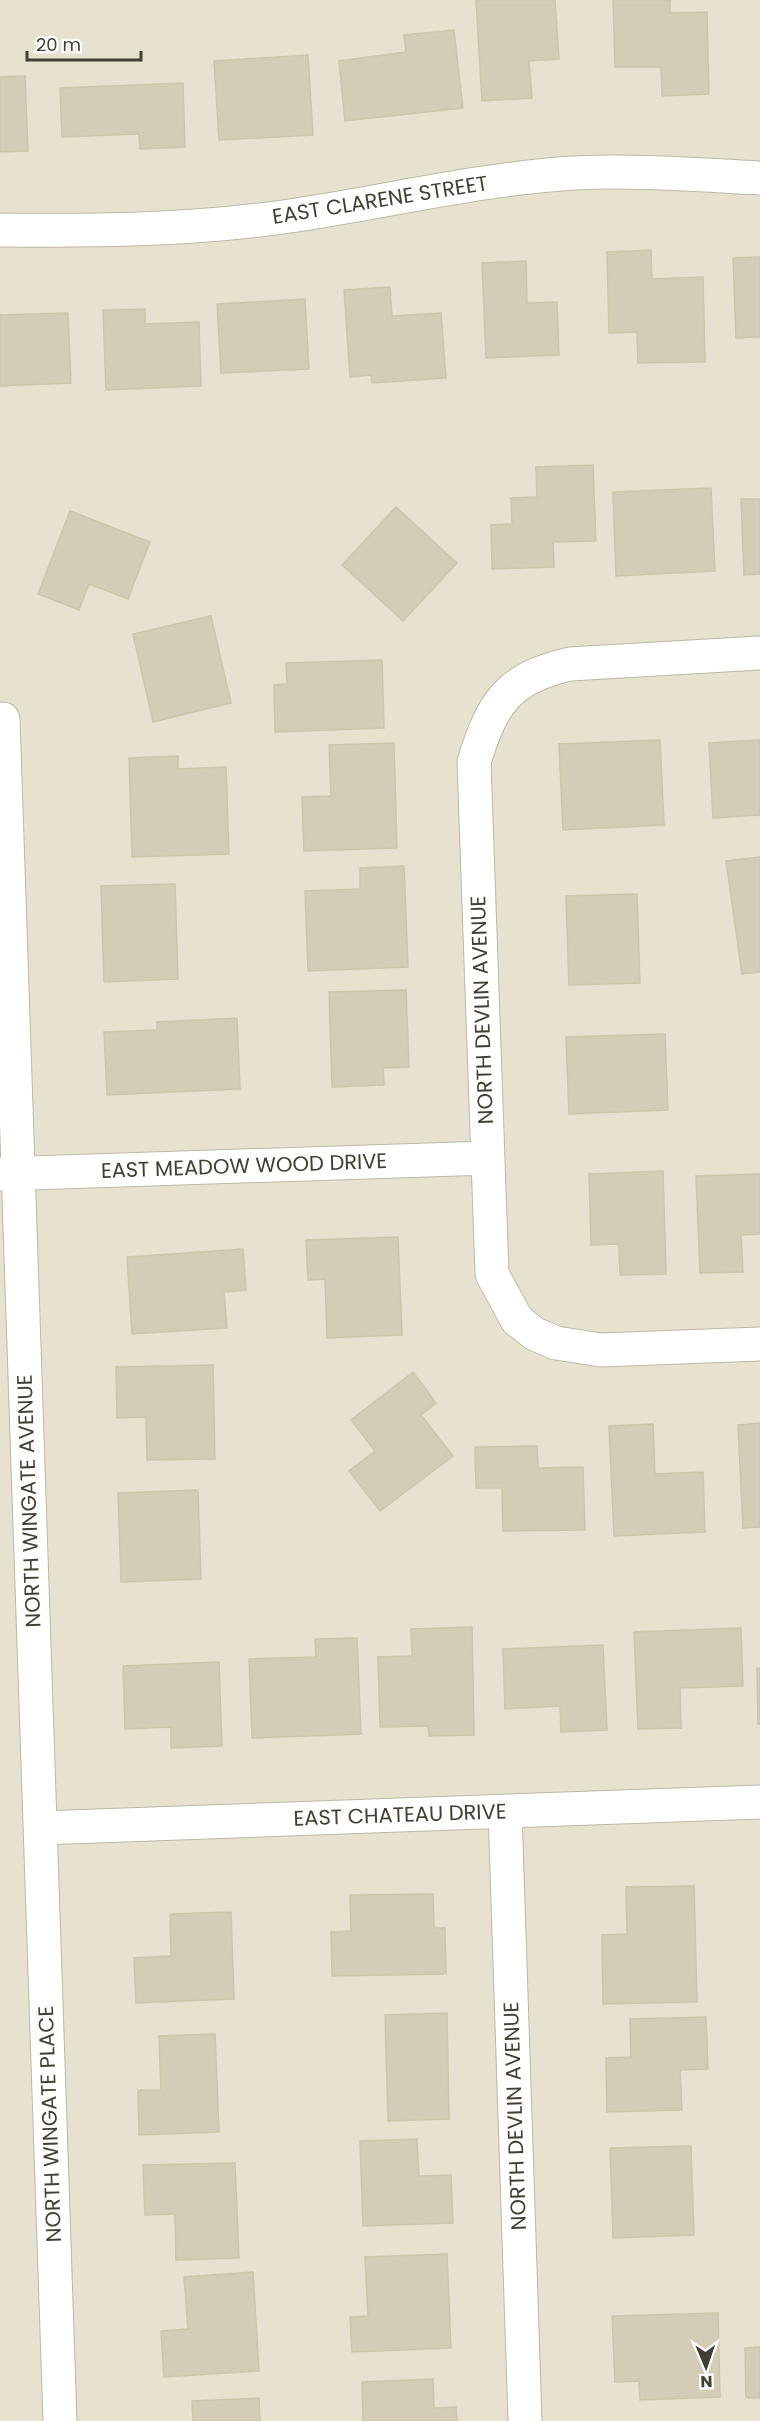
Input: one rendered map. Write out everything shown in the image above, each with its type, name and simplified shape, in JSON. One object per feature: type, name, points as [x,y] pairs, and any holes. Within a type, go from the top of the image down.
[{"type":"street","name":"EAST CLARENE STREET","points":[[0,230],[87,231],[188,226],[289,216],[501,181],[573,173],[646,172],[760,178]]},
{"type":"street","name":"NORTH DEVLIN AVENUE","points":[[760,653],[570,664],[530,677],[500,700],[486,723],[474,762],[492,1274],[517,1320],[535,1334],[556,1343],[601,1350],[760,1344]]},
{"type":"street","points":[[3,719],[9,1174]]},
{"type":"street","name":"EAST MEADOW WOOD DRIVE","points":[[9,1174],[488,1158]]},
{"type":"street","name":"NORTH WINGATE AVENUE","points":[[9,1174],[40,1828]]},
{"type":"street","name":"EAST CHATEAU DRIVE","points":[[40,1828],[760,1802]]},
{"type":"street","name":"NORTH DEVLIN AVENUE","points":[[505,1811],[525,2421]]},
{"type":"street","name":"NORTH WINGATE PLACE","points":[[40,1828],[60,2421]]},
{"type":"shaded area","points":[[0,0],[760,0],[760,2421],[0,2421]]},
{"type":"building","points":[[476,0],[555,0],[559,59],[529,61],[532,98],[482,101]]},
{"type":"building","points":[[613,0],[670,0],[670,13],[707,12],[709,94],[662,96],[661,67],[615,67]]},
{"type":"building","points":[[454,30],[463,108],[345,121],[339,61],[406,52],[404,35]]},
{"type":"building","points":[[308,55],[313,135],[219,140],[214,61]]},
{"type":"building","points":[[25,76],[28,151],[0,152],[0,77]]},
{"type":"building","points":[[183,83],[185,147],[140,149],[139,134],[62,137],[60,88]]},
{"type":"building","points":[[651,250],[652,279],[703,277],[705,362],[638,363],[637,332],[609,333],[607,252]]},
{"type":"building","points":[[760,257],[760,337],[736,338],[733,258]]},
{"type":"building","points":[[526,261],[527,303],[557,302],[559,355],[486,358],[482,263]]},
{"type":"building","points":[[390,287],[392,316],[441,313],[446,378],[372,383],[371,375],[350,377],[344,290]]},
{"type":"building","points":[[305,299],[309,369],[221,373],[217,304]]},
{"type":"building","points":[[145,309],[145,324],[199,322],[201,386],[106,390],[103,310]]},
{"type":"building","points":[[68,313],[71,383],[0,386],[0,315]]},
{"type":"building","points":[[593,465],[596,541],[553,542],[554,567],[492,569],[491,525],[512,524],[511,498],[537,497],[536,467]]},
{"type":"building","points":[[711,488],[715,571],[616,576],[613,492]]},
{"type":"building","points":[[741,499],[760,499],[760,574],[744,575]]},
{"type":"building","points":[[396,507],[457,563],[403,621],[342,565]]},
{"type":"building","points":[[70,511],[150,542],[128,599],[89,584],[79,610],[38,594]]},
{"type":"building","points":[[211,616],[231,703],[153,722],[133,634]]},
{"type":"building","points":[[382,660],[384,728],[275,732],[274,685],[287,684],[286,663]]},
{"type":"building","points":[[660,740],[664,825],[563,830],[559,744]]},
{"type":"building","points":[[760,740],[760,815],[713,818],[709,743]]},
{"type":"building","points":[[394,743],[397,848],[304,851],[302,797],[331,796],[329,745]]},
{"type":"building","points":[[178,756],[178,769],[226,767],[229,854],[132,857],[129,758]]},
{"type":"building","points":[[760,857],[760,972],[742,974],[726,861]]},
{"type":"building","points":[[404,866],[408,967],[308,971],[305,891],[360,889],[360,868]]},
{"type":"building","points":[[175,884],[178,979],[104,982],[101,886]]},
{"type":"building","points":[[637,894],[640,983],[569,985],[566,896]]},
{"type":"building","points":[[406,990],[409,1067],[383,1068],[384,1085],[332,1087],[329,992]]},
{"type":"building","points":[[237,1018],[240,1089],[107,1095],[104,1032],[157,1030],[157,1022]]},
{"type":"building","points":[[665,1034],[668,1110],[569,1114],[566,1037]]},
{"type":"building","points":[[663,1171],[666,1274],[620,1275],[619,1244],[591,1245],[589,1174]]},
{"type":"building","points":[[760,1174],[760,1234],[741,1235],[743,1272],[700,1273],[696,1176]]},
{"type":"building","points":[[398,1237],[402,1335],[327,1338],[325,1279],[308,1280],[306,1240]]},
{"type":"building","points":[[243,1249],[246,1290],[224,1292],[227,1328],[132,1334],[127,1257]]},
{"type":"building","points":[[213,1365],[215,1459],[147,1460],[146,1417],[117,1418],[116,1367]]},
{"type":"building","points":[[413,1372],[436,1403],[421,1415],[453,1456],[380,1511],[349,1471],[375,1451],[351,1420]]},
{"type":"building","points":[[760,1423],[760,1527],[743,1528],[738,1425]]},
{"type":"building","points":[[653,1424],[655,1474],[703,1472],[705,1532],[614,1536],[609,1426]]},
{"type":"building","points":[[537,1446],[538,1468],[583,1467],[585,1530],[503,1531],[502,1488],[476,1488],[475,1447]]},
{"type":"building","points":[[198,1490],[201,1579],[121,1582],[118,1493]]},
{"type":"building","points":[[472,1627],[474,1735],[429,1736],[428,1726],[380,1727],[378,1657],[412,1656],[411,1629]]},
{"type":"building","points":[[741,1628],[743,1686],[680,1688],[681,1728],[638,1729],[634,1632]]},
{"type":"building","points":[[357,1638],[361,1734],[252,1738],[249,1659],[316,1657],[315,1639]]},
{"type":"building","points":[[603,1645],[607,1730],[561,1732],[560,1706],[505,1709],[503,1649]]},
{"type":"building","points":[[219,1662],[222,1746],[171,1748],[171,1727],[125,1729],[123,1666]]},
{"type":"building","points":[[757,1668],[760,1668],[760,1724],[758,1724]]},
{"type":"building","points":[[694,1886],[697,2002],[603,2004],[602,1935],[627,1934],[626,1887]]},
{"type":"building","points":[[433,1894],[434,1928],[445,1928],[446,1974],[332,1976],[331,1932],[351,1931],[350,1895]]},
{"type":"building","points":[[231,1912],[234,1999],[136,2003],[134,1958],[171,1956],[170,1914]]},
{"type":"building","points":[[447,2013],[449,2119],[388,2121],[385,2015]]},
{"type":"building","points":[[706,2017],[708,2069],[680,2070],[682,2110],[607,2112],[606,2058],[631,2057],[630,2019]]},
{"type":"building","points":[[215,2034],[219,2132],[139,2135],[138,2090],[161,2090],[159,2036]]},
{"type":"building","points":[[417,2139],[419,2176],[451,2175],[453,2223],[363,2226],[360,2141]]},
{"type":"building","points":[[691,2146],[694,2235],[613,2238],[610,2148]]},
{"type":"building","points":[[235,2163],[239,2258],[176,2260],[175,2214],[145,2215],[143,2165]]},
{"type":"building","points":[[447,2254],[451,2348],[352,2352],[350,2317],[368,2316],[365,2257]]},
{"type":"building","points":[[253,2272],[259,2371],[164,2377],[161,2331],[188,2329],[184,2277]]},
{"type":"building","points":[[718,2313],[720,2397],[640,2400],[639,2381],[615,2382],[612,2316]]},
{"type":"building","points":[[760,2347],[760,2398],[746,2398],[745,2348]]},
{"type":"building","points":[[433,2379],[434,2408],[456,2407],[457,2421],[363,2421],[362,2382]]},
{"type":"building","points":[[259,2398],[260,2421],[193,2421],[192,2401]]}]
